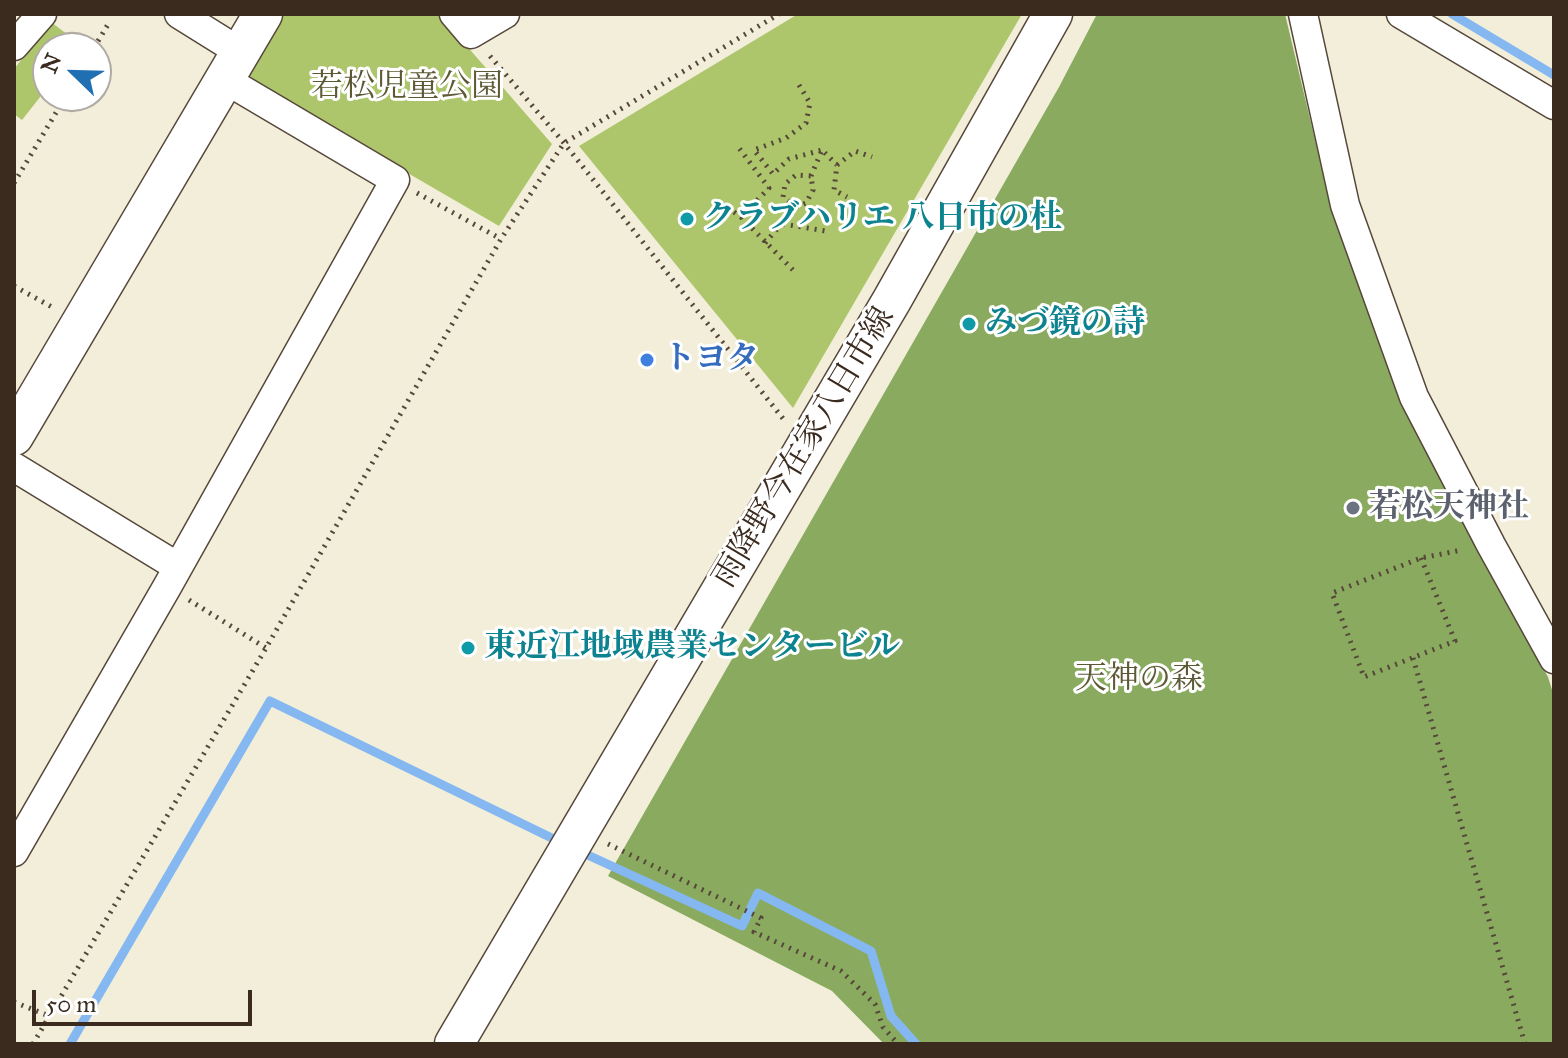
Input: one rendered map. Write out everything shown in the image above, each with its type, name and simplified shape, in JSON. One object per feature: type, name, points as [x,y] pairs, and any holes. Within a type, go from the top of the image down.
[{"type":"main road","points":[[14,436],[263,14]]},
{"type":"main road","name":"雨降野今在家八日市線","points":[[454,1044],[892,300],[1053,14]]},
{"type":"street","points":[[14,46],[42,14]]},
{"type":"street","points":[[14,852],[395,180],[232,66],[179,14]]},
{"type":"street","points":[[462,24],[505,14]]},
{"type":"street","points":[[1303,14],[1345,205],[1414,397],[1554,659]]},
{"type":"street","points":[[1401,14],[1554,105]]},
{"type":"street","points":[[14,467],[172,577]]},
{"type":"path","points":[[33,1044],[266,648],[501,239],[564,143],[779,14]]},
{"type":"path","points":[[103,32],[110,21]]},
{"type":"path","points":[[462,24],[564,143],[793,431]]},
{"type":"path","points":[[799,85],[810,103],[806,123],[786,138],[754,150],[773,174],[789,159],[822,150]]},
{"type":"path","points":[[14,183],[56,112]]},
{"type":"path","points":[[739,148],[769,188],[741,217]]},
{"type":"path","points":[[822,150],[837,165]]},
{"type":"path","points":[[765,243],[796,207],[806,203],[813,190],[811,176],[822,150]]},
{"type":"path","points":[[847,197],[834,190],[837,165],[855,151],[872,157]]},
{"type":"path","points":[[796,207],[783,197],[785,184],[796,175],[811,176]]},
{"type":"path","points":[[395,180],[501,239]]},
{"type":"path","points":[[734,212],[794,271]]},
{"type":"path","points":[[783,224],[826,231]]},
{"type":"path","points":[[14,286],[81,322]]},
{"type":"path","points":[[1421,558],[1455,641],[1364,677],[1332,593],[1421,558],[1491,545]]},
{"type":"path","points":[[172,577],[266,648]]},
{"type":"path","points":[[1413,658],[1525,1044]]},
{"type":"path","points":[[604,841],[761,918],[754,932],[841,971],[875,1004],[883,1027],[898,1044]]},
{"type":"path","points":[[14,1002],[49,1016]]},
{"type":"green space","name":"若松児童公園","points":[[273,14],[439,14],[552,144],[499,226],[237,74]]},
{"type":"green space","points":[[798,14],[1022,14],[793,408],[579,146]]},
{"type":"green space","name":"天神の森","points":[[1097,14],[1285,14],[1333,215],[1403,401],[1548,677],[1554,696],[1554,1044],[884,1044],[832,991],[608,876],[1059,87]]},
{"type":"green space","points":[[51,22],[64,32],[43,32]]},
{"type":"green space","points":[[32,46],[32,107],[22,120],[14,114],[14,69]]},
{"type":"waterway","points":[[1452,14],[1554,75]]},
{"type":"waterway","points":[[70,1044],[270,701],[562,843]]},
{"type":"waterway","points":[[579,851],[742,926],[758,893],[871,951],[891,1016],[916,1044]]},
{"type":"place","name":"クラブハリエ 八日市の杜","points":[[687,219]]},
{"type":"place","name":"みづ鏡の詩","points":[[969,324]]},
{"type":"place","name":"トヨタ","points":[[647,360]]},
{"type":"place","name":"若松天神社","points":[[1353,508]]},
{"type":"place","name":"東近江地域農業センタービル","points":[[468,648]]}]
